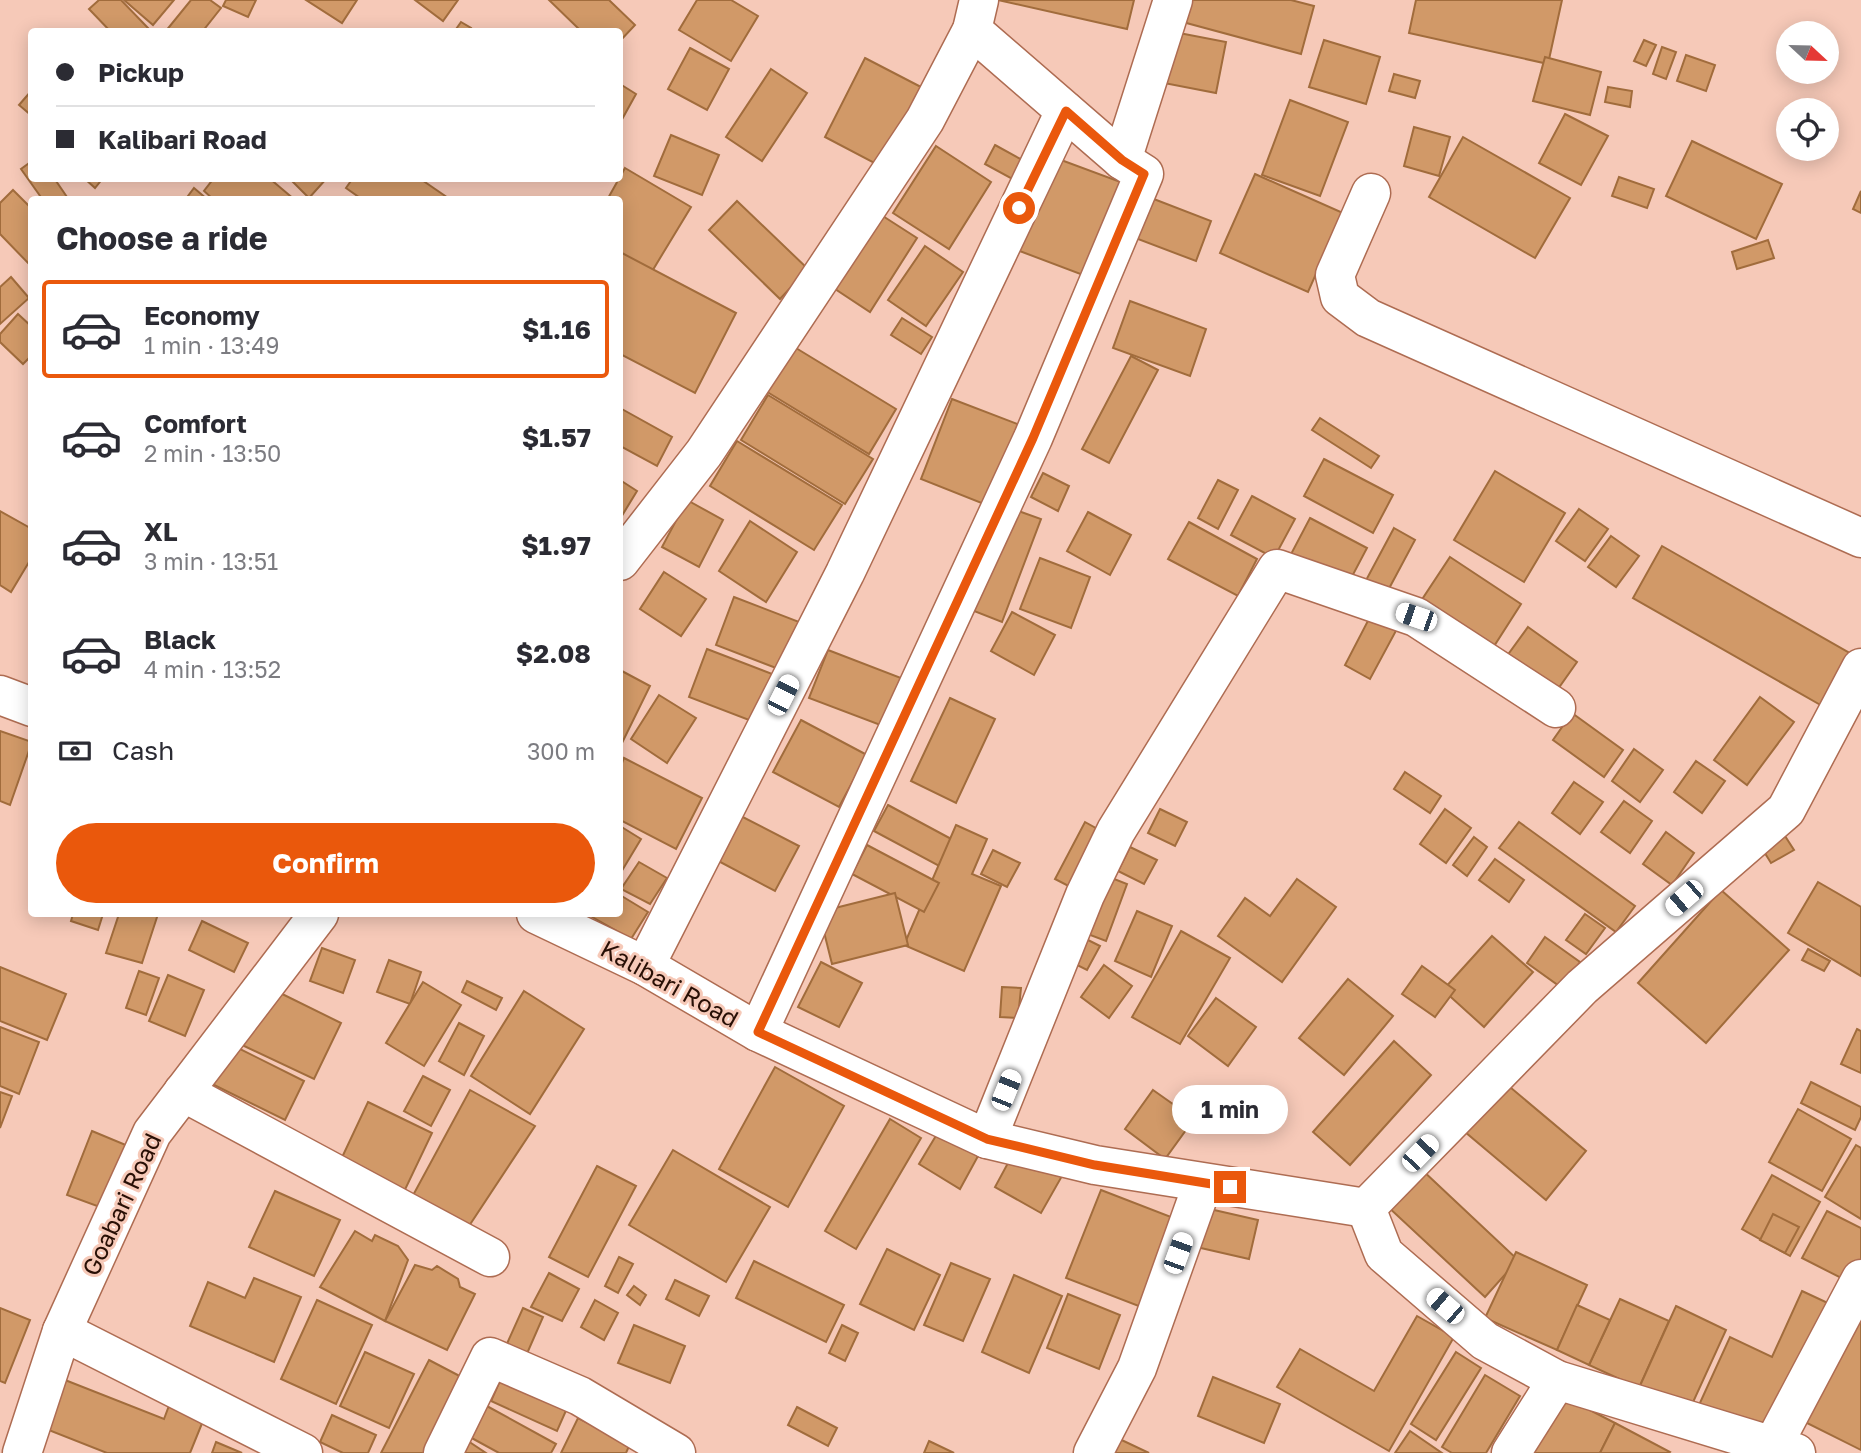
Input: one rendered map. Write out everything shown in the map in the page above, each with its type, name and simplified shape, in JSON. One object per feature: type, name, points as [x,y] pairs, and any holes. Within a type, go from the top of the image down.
[{"type":"street","points":[[1122,160],[1173,0]]},
{"type":"street","points":[[623,557],[704,453],[925,120],[975,15],[1066,111],[1122,160],[1144,174],[1033,438],[758,1032]]},
{"type":"street","points":[[645,966],[845,573],[1066,111]]},
{"type":"street","points":[[1371,193],[1335,275],[1340,297],[1368,318],[1861,538]]},
{"type":"street","points":[[987,1139],[1085,895],[1116,831],[1277,569],[1416,617],[1556,708]]},
{"type":"street","points":[[1861,668],[1786,810],[1582,987],[1366,1208],[1384,1254],[1485,1341],[1557,1380],[1784,1450],[1861,1279]]},
{"type":"street","name":"Goabari Road","points":[[22,1453],[62,1331],[152,1133],[317,917]]},
{"type":"street","name":"Kalibari Road","points":[[542,917],[645,966],[758,1032],[987,1139],[1095,1165],[1366,1208]]},
{"type":"street","points":[[183,1092],[490,1256]]},
{"type":"street","points":[[1093,1453],[1137,1368],[1203,1183]]},
{"type":"street","points":[[62,1331],[303,1453]]},
{"type":"street","points":[[443,1453],[490,1357],[580,1396],[676,1453]]},
{"type":"street","points":[[1511,1453],[1557,1380]]},
{"type":"building","points":[[99,0],[121,0],[148,28],[107,28],[89,9]]},
{"type":"building","points":[[124,0],[174,0],[153,25]]},
{"type":"building","points":[[191,0],[210,0],[221,8],[205,28],[168,28]]},
{"type":"building","points":[[226,0],[256,0],[248,17],[223,6]]},
{"type":"building","points":[[306,0],[357,0],[342,23]]},
{"type":"building","points":[[415,0],[458,0],[443,21]]},
{"type":"building","points":[[549,0],[609,0],[635,25],[623,38],[623,28],[578,28]]},
{"type":"building","points":[[697,0],[731,0],[758,16],[731,61],[679,30]]},
{"type":"building","points":[[998,0],[1134,0],[1127,29]]},
{"type":"building","points":[[1185,0],[1291,0],[1314,6],[1301,54],[1179,21]]},
{"type":"building","points":[[1416,0],[1562,0],[1548,64],[1409,33]]},
{"type":"building","points":[[461,22],[471,28],[457,28]]},
{"type":"building","points":[[1174,32],[1226,42],[1216,93],[1164,83]]},
{"type":"building","points":[[1324,40],[1380,57],[1366,104],[1309,87]]},
{"type":"building","points":[[1644,40],[1656,45],[1646,66],[1634,61]]},
{"type":"building","points":[[1662,47],[1676,52],[1666,79],[1653,74]]},
{"type":"building","points":[[690,48],[729,69],[707,110],[668,89]]},
{"type":"building","points":[[1686,55],[1715,65],[1706,91],[1677,81]]},
{"type":"building","points":[[1545,57],[1601,72],[1590,115],[1533,101]]},
{"type":"building","points":[[865,58],[921,87],[880,166],[825,137]]},
{"type":"building","points":[[771,69],[807,93],[762,161],[726,137]]},
{"type":"building","points":[[1394,74],[1420,81],[1415,98],[1389,91]]},
{"type":"building","points":[[623,86],[636,94],[623,118]]},
{"type":"building","points":[[1608,87],[1632,91],[1630,107],[1605,102]]},
{"type":"building","points":[[28,95],[28,113],[19,105]]},
{"type":"building","points":[[1290,100],[1348,122],[1320,196],[1262,175]]},
{"type":"building","points":[[1565,114],[1608,136],[1581,185],[1539,163]]},
{"type":"building","points":[[1414,127],[1450,137],[1439,176],[1404,166]]},
{"type":"building","points":[[671,135],[719,155],[702,195],[654,176]]},
{"type":"building","points":[[1463,137],[1570,198],[1535,258],[1429,197]]},
{"type":"building","points":[[1692,141],[1782,184],[1756,239],[1666,196]]},
{"type":"building","points":[[995,145],[1026,162],[1016,181],[985,164]]},
{"type":"building","points":[[936,146],[991,182],[949,249],[893,213]]},
{"type":"building","points":[[1053,157],[1126,184],[1091,278],[1017,250]]},
{"type":"building","points":[[28,164],[28,179],[21,169]]},
{"type":"building","points":[[625,168],[691,207],[651,273],[623,256],[623,196],[609,196],[617,182],[623,182]]},
{"type":"building","points":[[1255,174],[1343,213],[1308,292],[1220,253]]},
{"type":"building","points":[[1619,177],[1654,189],[1647,208],[1612,196]]},
{"type":"building","points":[[30,182],[57,182],[66,196],[40,196]]},
{"type":"building","points":[[88,182],[100,182],[95,188]]},
{"type":"building","points":[[211,182],[274,182],[290,196],[210,196],[204,191]]},
{"type":"building","points":[[293,182],[323,182],[311,196],[307,196]]},
{"type":"building","points":[[350,182],[425,182],[445,196],[357,196],[346,188]]},
{"type":"building","points":[[194,188],[203,196],[188,196]]},
{"type":"building","points":[[13,190],[28,205],[28,263],[0,234],[0,203]]},
{"type":"building","points":[[1861,191],[1861,213],[1853,209]]},
{"type":"building","points":[[1146,196],[1211,221],[1196,261],[1130,236]]},
{"type":"building","points":[[737,201],[808,269],[780,299],[709,230]]},
{"type":"building","points":[[875,211],[917,238],[870,312],[829,285]]},
{"type":"building","points":[[1768,240],[1774,258],[1737,269],[1732,252]]},
{"type":"building","points":[[925,246],[963,272],[926,326],[888,300]]},
{"type":"building","points":[[623,254],[736,313],[695,393],[623,356]]},
{"type":"building","points":[[11,277],[28,299],[0,324],[0,287]]},
{"type":"building","points":[[1130,301],[1206,329],[1190,376],[1113,348]]},
{"type":"building","points":[[18,314],[28,323],[28,359],[23,364],[0,342],[0,334]]},
{"type":"building","points":[[902,318],[932,337],[921,354],[891,335]]},
{"type":"building","points":[[791,345],[896,409],[869,454],[764,390]]},
{"type":"building","points":[[1131,356],[1158,370],[1109,463],[1082,449]]},
{"type":"building","points":[[768,395],[873,459],[845,504],[741,440]]},
{"type":"building","points":[[952,399],[1020,425],[989,506],[921,479]]},
{"type":"building","points":[[623,410],[672,437],[657,466],[623,448]]},
{"type":"building","points":[[1320,418],[1379,456],[1371,468],[1312,430]]},
{"type":"building","points":[[737,441],[842,505],[814,550],[710,486]]},
{"type":"building","points":[[1324,459],[1393,495],[1373,533],[1304,496]]},
{"type":"building","points":[[1495,471],[1565,513],[1524,582],[1454,540]]},
{"type":"building","points":[[1043,473],[1069,486],[1058,511],[1031,497]]},
{"type":"building","points":[[1218,480],[1238,490],[1218,529],[1198,518]]},
{"type":"building","points":[[623,482],[637,491],[623,514]]},
{"type":"building","points":[[1252,496],[1295,519],[1274,558],[1231,535]]},
{"type":"building","points":[[687,500],[723,520],[699,567],[662,547]]},
{"type":"building","points":[[1013,509],[1041,519],[1002,622],[974,611]]},
{"type":"building","points":[[1579,509],[1608,529],[1585,561],[1556,541]]},
{"type":"building","points":[[0,511],[28,527],[28,564],[11,592],[0,585]]},
{"type":"building","points":[[1088,512],[1131,535],[1110,575],[1067,551]]},
{"type":"building","points":[[1310,518],[1367,548],[1347,586],[1290,556]]},
{"type":"building","points":[[750,521],[797,552],[766,602],[719,571]]},
{"type":"building","points":[[1189,522],[1257,559],[1238,596],[1168,559]]},
{"type":"building","points":[[1394,528],[1415,540],[1385,596],[1364,584]]},
{"type":"building","points":[[1611,536],[1639,556],[1616,587],[1588,567]]},
{"type":"building","points":[[1662,546],[1853,655],[1824,707],[1633,598]]},
{"type":"building","points":[[1450,557],[1521,604],[1489,654],[1417,607]]},
{"type":"building","points":[[1040,558],[1090,577],[1071,628],[1020,609]]},
{"type":"building","points":[[664,572],[706,599],[681,636],[640,609]]},
{"type":"building","points":[[734,597],[807,625],[789,673],[716,645]]},
{"type":"building","points":[[1012,612],[1055,635],[1034,675],[991,651]]},
{"type":"building","points":[[1372,613],[1398,627],[1370,679],[1345,665]]},
{"type":"building","points":[[1528,627],[1577,662],[1553,696],[1504,660]]},
{"type":"building","points":[[707,649],[780,677],[762,725],[689,697]]},
{"type":"building","points":[[828,650],[901,678],[883,726],[809,698]]},
{"type":"building","points":[[623,672],[650,686],[623,741]]},
{"type":"building","points":[[659,695],[696,718],[667,763],[631,739]]},
{"type":"building","points":[[1760,697],[1794,722],[1747,785],[1714,760]]},
{"type":"building","points":[[950,698],[995,719],[956,803],[911,781]]},
{"type":"building","points":[[1572,713],[1623,750],[1604,777],[1553,740]]},
{"type":"building","points":[[801,720],[867,755],[839,807],[773,772]]},
{"type":"building","points":[[0,731],[28,741],[28,753],[10,805],[0,801]]},
{"type":"building","points":[[1634,749],[1663,770],[1640,802],[1612,781]]},
{"type":"building","points":[[624,758],[702,798],[676,849],[623,822]]},
{"type":"building","points":[[1696,761],[1725,781],[1702,813],[1674,792]]},
{"type":"building","points":[[1405,772],[1441,796],[1430,813],[1394,789]]},
{"type":"building","points":[[1574,782],[1603,802],[1580,834],[1552,813]]},
{"type":"building","points":[[1624,801],[1652,821],[1630,853],[1601,832]]},
{"type":"building","points":[[888,805],[955,841],[941,867],[874,831]]},
{"type":"building","points":[[1160,809],[1187,822],[1175,846],[1148,833]]},
{"type":"building","points":[[1445,809],[1471,828],[1446,863],[1420,844]]},
{"type":"building","points":[[731,811],[799,846],[775,891],[707,855]]},
{"type":"building","points":[[1085,822],[1110,836],[1080,892],[1055,879]]},
{"type":"building","points":[[1519,822],[1635,906],[1616,932],[1499,848]]},
{"type":"building","points":[[956,825],[987,839],[972,874],[1001,886],[964,971],[904,945]]},
{"type":"building","points":[[623,828],[641,839],[623,869]]},
{"type":"building","points":[[1666,832],[1694,853],[1672,885],[1643,864]]},
{"type":"building","points":[[1785,836],[1794,850],[1771,863],[1763,850]]},
{"type":"building","points":[[1474,837],[1487,847],[1467,876],[1453,865]]},
{"type":"building","points":[[867,845],[939,883],[924,912],[852,874]]},
{"type":"building","points":[[1130,847],[1157,860],[1144,884],[1118,871]]},
{"type":"building","points":[[993,850],[1020,863],[1007,887],[981,874]]},
{"type":"building","points":[[1495,859],[1524,880],[1509,902],[1479,880]]},
{"type":"building","points":[[639,862],[667,878],[650,904],[623,890]]},
{"type":"building","points":[[1099,873],[1127,884],[1106,941],[1077,930]]},
{"type":"building","points":[[1297,879],[1336,907],[1282,982],[1218,936],[1245,898],[1270,916]]},
{"type":"building","points":[[1818,882],[1861,907],[1861,976],[1788,933]]},
{"type":"building","points":[[1721,890],[1789,950],[1706,1043],[1638,983]]},
{"type":"building","points":[[895,893],[908,945],[832,964],[819,912]]},
{"type":"building","points":[[623,897],[648,912],[631,939],[592,917],[623,917]]},
{"type":"building","points":[[1137,911],[1172,926],[1151,977],[1115,961]]},
{"type":"building","points":[[1585,914],[1605,928],[1586,954],[1566,940]]},
{"type":"building","points":[[72,917],[102,917],[98,930],[71,921]]},
{"type":"building","points":[[118,917],[157,917],[142,963],[106,953]]},
{"type":"building","points":[[202,921],[248,943],[234,972],[189,950]]},
{"type":"building","points":[[1181,931],[1230,958],[1180,1044],[1132,1017]]},
{"type":"building","points":[[1074,933],[1100,946],[1087,970],[1061,957]]},
{"type":"building","points":[[1492,936],[1533,972],[1484,1027],[1443,990]]},
{"type":"building","points":[[1545,937],[1580,962],[1562,988],[1527,963]]},
{"type":"building","points":[[322,948],[355,960],[343,993],[310,981]]},
{"type":"building","points":[[1808,949],[1830,961],[1824,971],[1802,960]]},
{"type":"building","points":[[389,960],[421,972],[410,1004],[377,992]]},
{"type":"building","points":[[821,962],[862,983],[839,1027],[798,1007]]},
{"type":"building","points":[[1104,965],[1132,986],[1109,1018],[1081,997]]},
{"type":"building","points":[[1422,966],[1455,990],[1435,1017],[1402,994]]},
{"type":"building","points":[[0,967],[66,994],[47,1040],[0,1021]]},
{"type":"building","points":[[139,971],[159,978],[146,1015],[126,1008]]},
{"type":"building","points":[[168,975],[204,990],[185,1036],[149,1021]]},
{"type":"building","points":[[1348,979],[1393,1016],[1344,1075],[1299,1038]]},
{"type":"building","points":[[467,981],[502,998],[496,1010],[462,992]]},
{"type":"building","points":[[423,982],[461,1005],[424,1066],[386,1043]]},
{"type":"building","points":[[1002,987],[1021,988],[1018,1018],[1000,1017]]},
{"type":"building","points":[[270,988],[341,1023],[314,1079],[242,1045]]},
{"type":"building","points":[[524,991],[584,1029],[530,1114],[471,1076]]},
{"type":"building","points":[[1216,998],[1256,1027],[1228,1066],[1188,1036]]},
{"type":"building","points":[[459,1023],[484,1036],[464,1075],[439,1061]]},
{"type":"building","points":[[0,1027],[39,1042],[19,1094],[0,1086]]},
{"type":"building","points":[[1857,1029],[1861,1031],[1861,1073],[1841,1064]]},
{"type":"building","points":[[224,1041],[304,1081],[285,1120],[204,1080]]},
{"type":"building","points":[[1394,1041],[1431,1075],[1350,1165],[1313,1132]]},
{"type":"building","points":[[775,1067],[844,1106],[788,1207],[719,1169]]},
{"type":"building","points":[[423,1076],[450,1090],[431,1126],[404,1111]]},
{"type":"building","points":[[1498,1077],[1586,1151],[1546,1200],[1458,1126]]},
{"type":"building","points":[[1811,1082],[1861,1107],[1861,1117],[1855,1130],[1801,1103]]},
{"type":"building","points":[[470,1090],[535,1126],[469,1226],[411,1199]]},
{"type":"building","points":[[1153,1090],[1194,1119],[1165,1159],[1125,1129]]},
{"type":"building","points":[[0,1092],[12,1096],[0,1128]]},
{"type":"building","points":[[368,1102],[432,1133],[401,1198],[337,1168]]},
{"type":"building","points":[[1798,1109],[1851,1139],[1822,1191],[1769,1162]]},
{"type":"building","points":[[890,1119],[921,1138],[856,1249],[825,1231]]},
{"type":"building","points":[[943,1124],[983,1147],[960,1189],[919,1164]]},
{"type":"building","points":[[92,1131],[133,1148],[108,1210],[67,1195]]},
{"type":"building","points":[[1856,1145],[1861,1148],[1861,1219],[1825,1197]]},
{"type":"building","points":[[673,1150],[770,1207],[726,1282],[629,1225]]},
{"type":"building","points":[[1015,1150],[1062,1176],[1041,1213],[995,1187]]},
{"type":"building","points":[[597,1166],[636,1186],[588,1277],[549,1257]]},
{"type":"building","points":[[1420,1168],[1518,1260],[1485,1297],[1386,1205]]},
{"type":"building","points":[[1772,1175],[1820,1202],[1790,1256],[1742,1229]]},
{"type":"building","points":[[1101,1190],[1184,1222],[1149,1310],[1066,1278]]},
{"type":"building","points":[[275,1191],[340,1220],[314,1276],[249,1247]]},
{"type":"building","points":[[1201,1207],[1258,1220],[1249,1259],[1192,1246]]},
{"type":"building","points":[[1827,1211],[1861,1228],[1861,1273],[1855,1285],[1802,1258]]},
{"type":"building","points":[[1773,1214],[1799,1227],[1785,1253],[1760,1240]]},
{"type":"building","points":[[355,1231],[372,1241],[375,1235],[398,1246],[408,1260],[385,1321],[320,1287]]},
{"type":"building","points":[[887,1249],[940,1275],[914,1330],[860,1304]]},
{"type":"building","points":[[1516,1252],[1587,1285],[1557,1350],[1485,1318]]},
{"type":"building","points":[[619,1257],[633,1264],[618,1293],[605,1286]]},
{"type":"building","points":[[754,1261],[844,1305],[826,1342],[736,1298]]},
{"type":"building","points":[[951,1263],[990,1279],[963,1341],[924,1325]]},
{"type":"building","points":[[415,1265],[432,1270],[437,1266],[458,1279],[460,1287],[475,1294],[447,1350],[385,1321]]},
{"type":"building","points":[[549,1273],[579,1289],[562,1321],[531,1307]]},
{"type":"building","points":[[1014,1275],[1062,1296],[1029,1373],[982,1352]]},
{"type":"building","points":[[254,1278],[301,1297],[274,1362],[190,1326],[208,1282],[245,1298]]},
{"type":"building","points":[[675,1280],[709,1296],[699,1316],[666,1299]]},
{"type":"building","points":[[634,1286],[646,1295],[640,1305],[627,1295]]},
{"type":"building","points":[[1802,1291],[1830,1304],[1770,1438],[1699,1405],[1730,1337],[1772,1357]]},
{"type":"building","points":[[1861,1291],[1861,1450],[1797,1418]]},
{"type":"building","points":[[1068,1294],[1120,1315],[1099,1369],[1047,1348]]},
{"type":"building","points":[[1620,1299],[1669,1321],[1639,1388],[1589,1365]]},
{"type":"building","points":[[317,1300],[372,1325],[336,1404],[281,1379]]},
{"type":"building","points":[[595,1300],[618,1313],[604,1340],[581,1327]]},
{"type":"building","points":[[1577,1305],[1610,1320],[1589,1365],[1557,1350]]},
{"type":"building","points":[[1676,1306],[1726,1330],[1689,1411],[1639,1388]]},
{"type":"building","points":[[0,1308],[30,1320],[5,1383],[0,1381]]},
{"type":"building","points":[[523,1308],[543,1317],[522,1365],[501,1357]]},
{"type":"building","points":[[1417,1316],[1454,1337],[1389,1451],[1277,1387],[1300,1349],[1374,1391]]},
{"type":"building","points":[[634,1325],[685,1346],[670,1383],[618,1363]]},
{"type":"building","points":[[842,1325],[858,1333],[845,1361],[829,1353]]},
{"type":"building","points":[[365,1352],[414,1374],[389,1428],[340,1406]]},
{"type":"building","points":[[1456,1352],[1481,1368],[1436,1440],[1411,1424]]},
{"type":"building","points":[[429,1360],[473,1383],[437,1453],[381,1453]]},
{"type":"building","points":[[506,1367],[572,1397],[557,1431],[491,1401]]},
{"type":"building","points":[[1485,1375],[1520,1396],[1486,1453],[1452,1453],[1442,1447]]},
{"type":"building","points":[[1213,1377],[1280,1404],[1264,1443],[1198,1416]]},
{"type":"building","points":[[65,1380],[164,1419],[170,1403],[205,1416],[190,1453],[107,1453],[46,1429]]},
{"type":"building","points":[[1555,1392],[1615,1423],[1600,1453],[1524,1453]]},
{"type":"building","points":[[485,1405],[556,1444],[551,1453],[499,1453],[468,1436]]},
{"type":"building","points":[[797,1407],[837,1428],[828,1446],[788,1425]]},
{"type":"building","points":[[332,1415],[376,1435],[368,1453],[343,1453],[320,1442]]},
{"type":"building","points":[[578,1418],[630,1444],[626,1453],[561,1453]]},
{"type":"building","points":[[1615,1423],[1670,1452],[1600,1453]]},
{"type":"building","points":[[1410,1431],[1442,1453],[1395,1453]]},
{"type":"building","points":[[1111,1435],[1149,1453],[1102,1453]]},
{"type":"building","points":[[468,1441],[486,1453],[460,1453]]},
{"type":"building","points":[[929,1441],[954,1453],[924,1453]]},
{"type":"building","points":[[216,1442],[242,1453],[212,1453]]},
{"type":"route","points":[[1019,208],[1066,111],[1122,160],[1144,174],[1033,438],[758,1032],[987,1139],[1095,1165],[1230,1187]]}]
